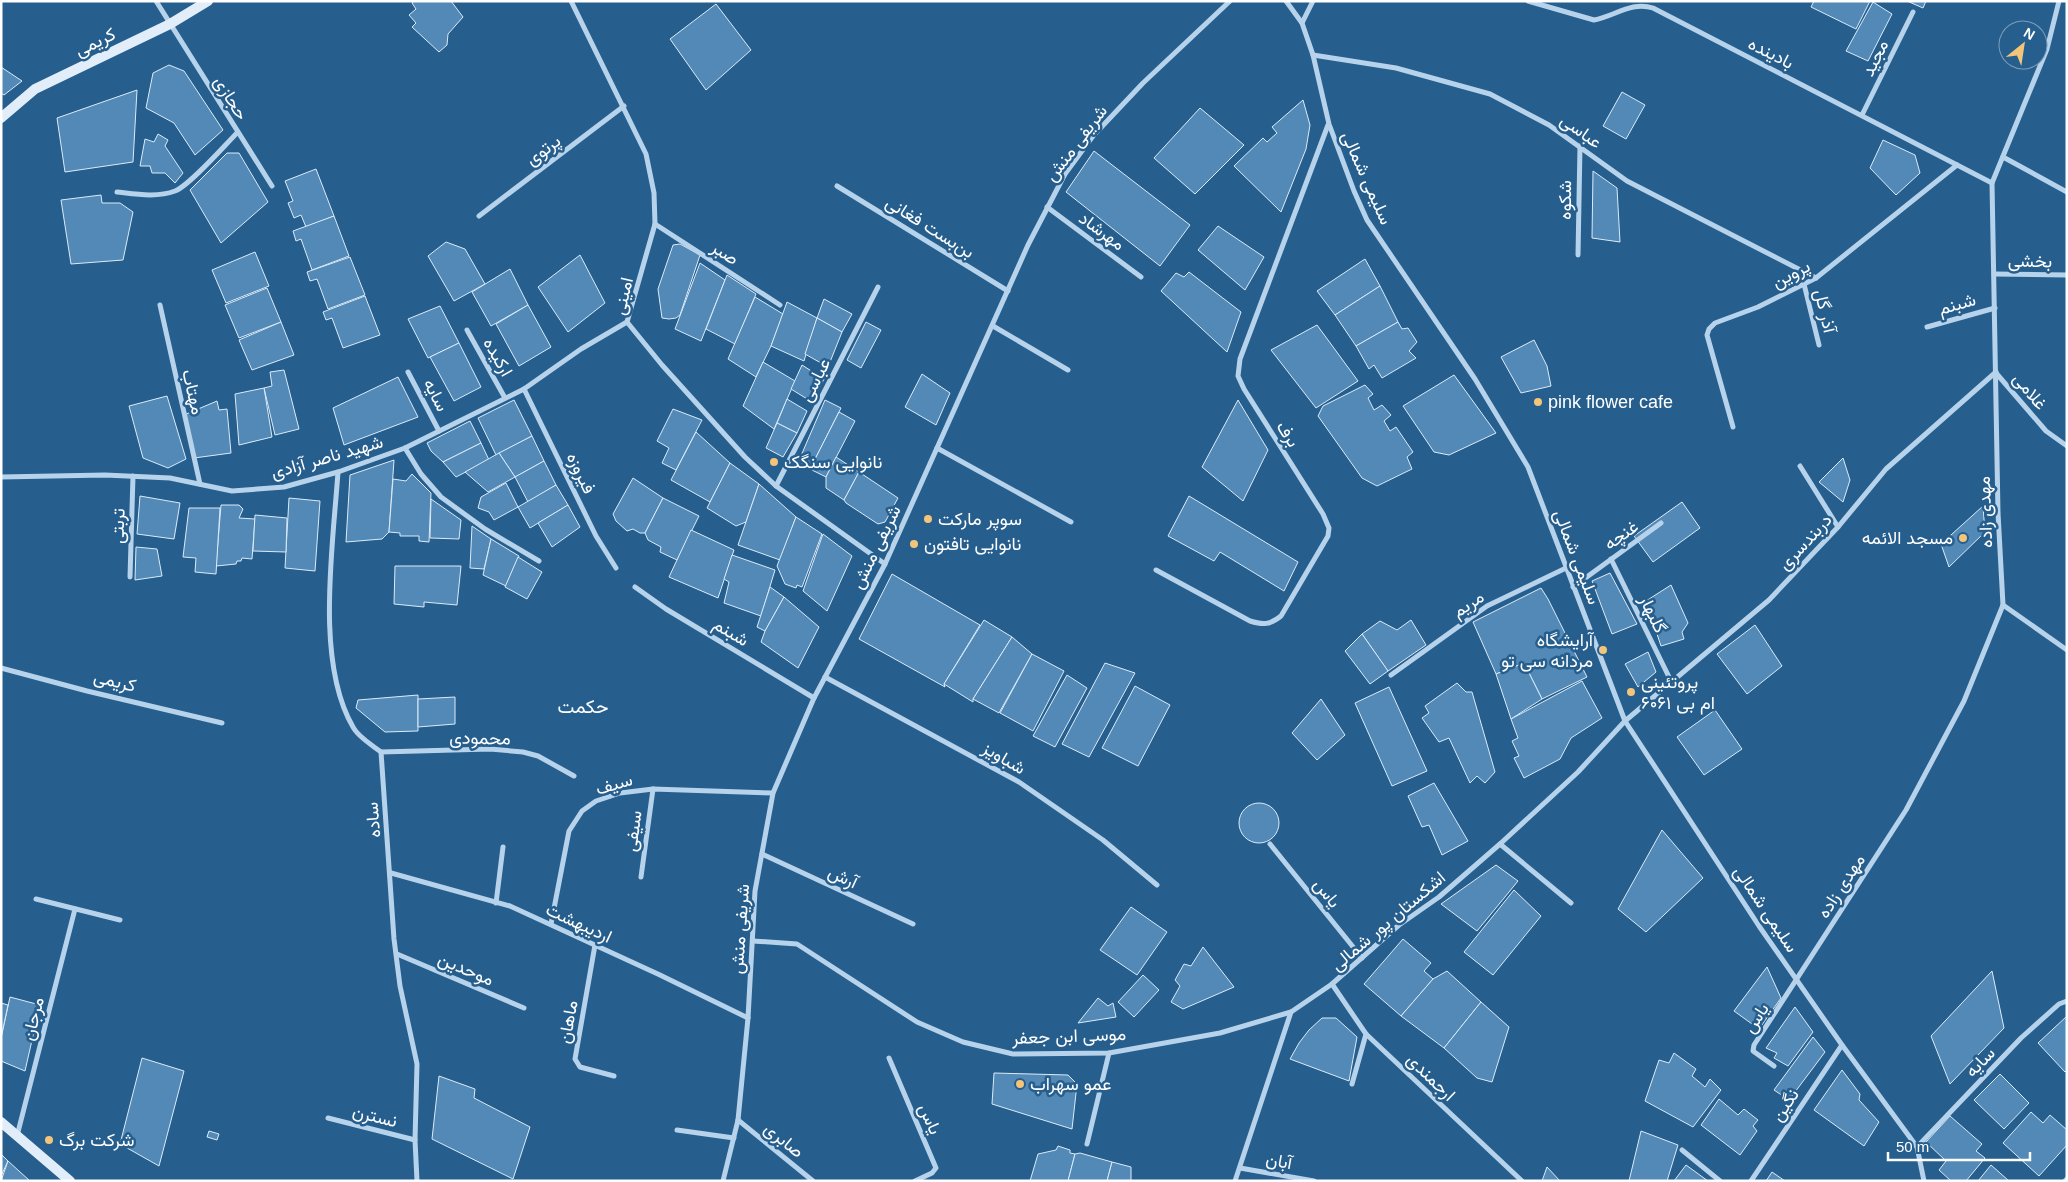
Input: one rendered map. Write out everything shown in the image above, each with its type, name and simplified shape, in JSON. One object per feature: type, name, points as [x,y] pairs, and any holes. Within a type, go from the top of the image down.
[{"type":"main road","name":"کریمی","points":[[1,118],[35,89],[170,24],[208,1]]},
{"type":"main road","points":[[1,1122],[70,1181]]},
{"type":"street","name":"حجازی","points":[[156,1],[236,133],[272,186]]},
{"type":"street","name":"امینی","points":[[571,1],[646,154],[654,193],[655,224],[627,322],[719,430],[776,486],[885,564]]},
{"type":"street","name":"شریفی منش","points":[[723,1181],[738,1120],[748,1018],[754,891],[773,793],[814,698],[885,564],[1008,291],[1047,207],[1065,174],[1093,136],[1143,83],[1230,1]]},
{"type":"street","name":"سلیمی شمالی","points":[[1286,1],[1302,23],[1312,55],[1328,124],[1367,220],[1475,378],[1528,467],[1625,720],[1759,926],[1842,1045],[1917,1147],[1924,1181]]},
{"type":"street","points":[[1302,23],[1313,1]]},
{"type":"street","name":"بادینده","points":[[1528,1],[1594,20],[1643,4],[1992,183]]},
{"type":"street","name":"مهدی زاده","points":[[1797,980],[1906,810],[1964,702],[2003,605],[1998,514],[1992,183],[2047,49],[2059,1]]},
{"type":"street","name":"مجید","points":[[1862,115],[1913,12]]},
{"type":"street","name":"عباسی","points":[[1312,55],[1396,68],[1490,94],[1549,125],[1627,181],[1816,278]]},
{"type":"street","name":"پرتوی","points":[[479,216],[624,106]]},
{"type":"street","name":"برف","points":[[1156,570],[1250,621],[1262,625],[1268,624],[1281,616],[1328,536],[1329,528],[1323,514],[1244,390],[1238,376],[1240,359],[1328,124]]},
{"type":"street","points":[[117,192],[155,195],[176,191],[192,178],[236,133]]},
{"type":"street","name":"شکوه","points":[[1578,255],[1580,146]]},
{"type":"street","points":[[2002,157],[2067,192]]},
{"type":"street","name":"پروین","points":[[1733,427],[1707,335],[1709,329],[1715,323],[1758,307],[1816,278],[1957,165]]},
{"type":"street","name":"بن‌بست فغانی","points":[[837,186],[1008,291]]},
{"type":"street","name":"مهرشاد","points":[[1047,207],[1142,277]]},
{"type":"street","name":"صبر","points":[[655,224],[780,305]]},
{"type":"street","name":"بخشی","points":[[1994,274],[2067,275]]},
{"type":"street","name":"آذر گل","points":[[1804,284],[1819,345]]},
{"type":"street","name":"عباسی","points":[[776,486],[878,286]]},
{"type":"street","name":"مهتاب","points":[[160,305],[200,484]]},
{"type":"street","name":"شبنم","points":[[1927,327],[1995,308]]},
{"type":"street","name":"شهید ناصر آزادی","points":[[1,477],[45,475],[170,478],[232,491],[284,487],[338,472],[406,448],[524,389],[581,349],[627,322]]},
{"type":"street","points":[[993,326],[1068,370]]},
{"type":"street","name":"ارکیده","points":[[467,330],[505,398]]},
{"type":"street","name":"سایه","points":[[408,372],[439,431]]},
{"type":"street","name":"غلامی","points":[[1996,372],[2046,431],[2067,446]]},
{"type":"street","name":"دربندسری","points":[[1625,720],[1769,600],[1838,527],[1886,469],[1996,372]]},
{"type":"street","name":"فیروزه","points":[[524,389],[596,536],[616,568]]},
{"type":"street","points":[[406,448],[421,474],[440,497],[485,529],[539,561]]},
{"type":"street","points":[[937,448],[1071,522]]},
{"type":"street","points":[[1800,466],[1838,527]]},
{"type":"street","points":[[338,472],[330,602],[333,664],[342,704],[354,729],[381,752]]},
{"type":"street","name":"تربتی","points":[[130,577],[134,476]]},
{"type":"street","name":"غنچه","points":[[1574,587],[1661,523]]},
{"type":"street","name":"گلبهار","points":[[1612,559],[1671,681]]},
{"type":"street","name":"مریم","points":[[1391,675],[1488,606],[1566,568]]},
{"type":"street","name":"شبنم","points":[[635,587],[666,609],[814,698]]},
{"type":"street","points":[[2003,605],[2067,650]]},
{"type":"street","name":"کریمی","points":[[1,668],[222,723]]},
{"type":"street","name":"شباویز","points":[[825,677],[1019,782],[1103,840],[1157,885]]},
{"type":"street","name":"اشکستان پور شمالی","points":[[1291,1012],[1332,984],[1399,925],[1439,896],[1500,844],[1578,772],[1625,720]]},
{"type":"street","name":"محمودی","points":[[381,752],[490,750],[523,752],[538,756],[574,776]]},
{"type":"street","name":"ساده","points":[[381,752],[400,986],[417,1064],[415,1140],[417,1181]]},
{"type":"street","name":"سیف","points":[[551,924],[569,831],[582,811],[596,801],[620,793],[653,789],[773,793]]},
{"type":"street","name":"سیفی","points":[[641,878],[653,789]]},
{"type":"street","name":"یاس","points":[[1270,844],[1362,958]]},
{"type":"street","points":[[1500,844],[1571,903]]},
{"type":"street","points":[[496,902],[503,847]]},
{"type":"street","name":"آرش","points":[[762,854],[913,924]]},
{"type":"street","name":"اردیبهشت","points":[[391,873],[496,902],[551,924],[748,1018]]},
{"type":"street","points":[[36,899],[120,920]]},
{"type":"street","name":"مرجان","points":[[17,1136],[75,909]]},
{"type":"street","name":"موسی ابن جعفر","points":[[752,941],[797,944],[917,1022],[963,1042],[1013,1054],[1109,1053],[1220,1033],[1291,1012]]},
{"type":"street","name":"ماهان","points":[[595,945],[575,1059],[580,1067],[614,1076]]},
{"type":"street","name":"موحدین","points":[[397,954],[524,1008]]},
{"type":"street","name":"یاس","points":[[1774,1066],[1753,1051],[1754,1045],[1797,980]]},
{"type":"street","name":"ارجمندی","points":[[1332,984],[1366,1034],[1522,1181]]},
{"type":"street","name":"سایه","points":[[1917,1147],[2021,1038],[2059,1004],[2067,1001]]},
{"type":"street","points":[[1235,1181],[1291,1012]]},
{"type":"street","points":[[1352,1084],[1366,1034]]},
{"type":"street","name":"نگین","points":[[1750,1181],[1842,1045]]},
{"type":"street","points":[[1087,1144],[1109,1053]]},
{"type":"street","name":"یاس","points":[[889,1058],[936,1168],[932,1173],[915,1181]]},
{"type":"street","name":"نسترن","points":[[328,1118],[415,1140]]},
{"type":"street","name":"صابری","points":[[738,1120],[813,1181]]},
{"type":"street","points":[[677,1130],[734,1138]]},
{"type":"street","points":[[1682,1150],[1720,1181]]},
{"type":"street","name":"آبان","points":[[1240,1168],[1314,1181]]},
{"type":"building","points":[[414,1],[451,1],[463,17],[448,34],[447,45],[439,52],[412,27],[416,23],[409,15],[416,9],[412,3]]},
{"type":"building","points":[[1814,1],[1870,1],[1856,29],[1811,7]]},
{"type":"building","points":[[1907,1],[1926,1],[1923,8]]},
{"type":"building","points":[[1873,2],[1892,14],[1868,61],[1846,51]]},
{"type":"building","points":[[716,4],[751,50],[706,90],[670,39]]},
{"type":"building","points":[[169,65],[184,71],[223,130],[195,155],[174,123],[146,108],[153,73]]},
{"type":"building","points":[[1,67],[22,81],[4,95],[1,93]]},
{"type":"building","points":[[137,90],[133,162],[65,172],[57,118]]},
{"type":"building","points":[[1622,92],[1645,105],[1626,139],[1603,126]]},
{"type":"building","points":[[1303,100],[1310,125],[1306,149],[1281,212],[1234,166],[1263,138],[1267,142],[1277,133],[1272,127]]},
{"type":"building","points":[[1200,108],[1244,145],[1195,194],[1154,158]]},
{"type":"building","points":[[158,134],[168,140],[165,146],[183,173],[175,183],[165,173],[152,173],[150,166],[140,166],[145,139],[154,142]]},
{"type":"building","points":[[1883,140],[1915,155],[1920,173],[1896,195],[1870,168]]},
{"type":"building","points":[[1094,151],[1190,225],[1160,266],[1066,192]]},
{"type":"building","points":[[227,153],[239,153],[268,202],[221,243],[190,190]]},
{"type":"building","points":[[316,169],[334,216],[306,227],[301,215],[294,218],[288,203],[293,201],[285,181]]},
{"type":"building","points":[[1593,171],[1617,188],[1620,242],[1592,238]]},
{"type":"building","points":[[101,195],[102,203],[120,203],[133,212],[123,260],[71,264],[61,200]]},
{"type":"building","points":[[334,216],[349,256],[312,270],[301,239],[296,241],[293,231]]},
{"type":"building","points":[[1218,226],[1264,257],[1245,290],[1198,250]]},
{"type":"building","points":[[446,242],[465,249],[485,284],[454,301],[428,256]]},
{"type":"building","points":[[680,244],[700,255],[680,315],[676,318],[662,318],[658,289],[673,245]]},
{"type":"building","points":[[255,252],[269,286],[226,303],[212,270]]},
{"type":"building","points":[[580,255],[605,303],[568,332],[538,287]]},
{"type":"building","points":[[350,257],[365,295],[328,309],[317,279],[310,281],[307,272]]},
{"type":"building","points":[[1365,259],[1380,286],[1335,315],[1317,291]]},
{"type":"building","points":[[700,263],[725,280],[701,341],[675,329]]},
{"type":"building","points":[[510,269],[528,305],[491,326],[472,292]]},
{"type":"building","points":[[1189,272],[1241,312],[1227,352],[1161,291],[1176,273],[1184,277]]},
{"type":"building","points":[[727,275],[756,294],[735,344],[706,329]]},
{"type":"building","points":[[1380,286],[1398,322],[1356,346],[1335,315]]},
{"type":"building","points":[[267,288],[281,322],[239,338],[225,305]]},
{"type":"building","points":[[365,296],[380,335],[343,348],[332,318],[326,320],[323,312]]},
{"type":"building","points":[[755,297],[783,314],[771,346],[756,377],[728,359]]},
{"type":"building","points":[[824,299],[852,314],[842,332],[817,318]]},
{"type":"building","points":[[787,302],[817,318],[804,361],[771,346]]},
{"type":"building","points":[[528,305],[551,347],[519,366],[496,324]]},
{"type":"building","points":[[440,306],[459,343],[428,358],[408,319]]},
{"type":"building","points":[[817,318],[842,332],[828,367],[805,354]]},
{"type":"building","points":[[281,322],[294,355],[252,370],[239,340]]},
{"type":"building","points":[[866,322],[881,330],[861,368],[847,360]]},
{"type":"building","points":[[1398,322],[1402,329],[1408,328],[1417,342],[1409,351],[1416,358],[1382,378],[1374,365],[1369,369],[1356,346]]},
{"type":"building","points":[[1317,325],[1358,381],[1316,408],[1271,350]]},
{"type":"building","points":[[1534,340],[1547,366],[1551,386],[1521,393],[1501,357]]},
{"type":"building","points":[[459,343],[481,387],[454,401],[430,357]]},
{"type":"building","points":[[763,362],[795,381],[774,429],[743,406]]},
{"type":"building","points":[[802,365],[824,379],[812,402],[791,389]]},
{"type":"building","points":[[284,370],[299,429],[275,435],[264,388],[272,386],[270,372]]},
{"type":"building","points":[[922,374],[950,393],[936,425],[905,407]]},
{"type":"building","points":[[1454,375],[1496,433],[1449,455],[1434,452],[1403,406]]},
{"type":"building","points":[[398,377],[418,417],[344,445],[333,408]]},
{"type":"building","points":[[1365,385],[1373,394],[1368,398],[1374,410],[1382,405],[1391,415],[1384,421],[1390,431],[1396,427],[1413,452],[1407,457],[1412,469],[1377,486],[1362,478],[1318,416],[1323,406]]},
{"type":"building","points":[[264,388],[272,437],[239,445],[235,394]]},
{"type":"building","points":[[167,396],[186,459],[168,468],[143,458],[129,406]]},
{"type":"building","points":[[787,399],[807,411],[797,433],[777,423]]},
{"type":"building","points":[[514,400],[532,436],[496,455],[478,418]]},
{"type":"building","points":[[825,400],[841,408],[810,469],[797,465]]},
{"type":"building","points":[[1238,400],[1268,450],[1243,501],[1202,467]]},
{"type":"building","points":[[217,401],[219,410],[227,409],[231,453],[194,458],[184,415]]},
{"type":"building","points":[[673,409],[702,420],[676,470],[662,463],[669,448],[657,441]]},
{"type":"building","points":[[839,412],[855,421],[826,477],[810,469]]},
{"type":"building","points":[[470,421],[481,443],[443,462],[431,451],[427,443]]},
{"type":"building","points":[[777,423],[797,433],[783,457],[766,448]]},
{"type":"building","points":[[696,432],[730,463],[710,502],[671,480]]},
{"type":"building","points":[[532,436],[544,461],[515,477],[499,453]]},
{"type":"building","points":[[481,443],[489,460],[456,477],[443,462]]},
{"type":"building","points":[[499,453],[515,477],[488,492],[465,472]]},
{"type":"building","points":[[836,457],[859,472],[844,500],[826,488],[826,477]]},
{"type":"building","points":[[1843,458],[1850,480],[1843,502],[1819,482]]},
{"type":"building","points":[[394,460],[389,532],[382,539],[346,542],[350,475]]},
{"type":"building","points":[[544,461],[556,485],[528,502],[515,477]]},
{"type":"building","points":[[730,463],[759,484],[746,522],[736,526],[707,508]]},
{"type":"building","points":[[859,472],[898,498],[885,522],[878,524],[844,500]]},
{"type":"building","points":[[412,474],[431,493],[429,542],[419,541],[419,536],[400,536],[400,533],[389,532],[393,479],[406,481]]},
{"type":"building","points":[[633,478],[663,498],[645,533],[640,533],[633,529],[627,531],[616,521],[613,514]]},
{"type":"building","points":[[506,483],[518,507],[494,520],[489,512],[478,508],[481,497]]},
{"type":"building","points":[[759,484],[796,517],[780,560],[738,545]]},
{"type":"building","points":[[556,485],[568,505],[530,528],[518,507]]},
{"type":"building","points":[[140,496],[180,503],[174,539],[137,534]]},
{"type":"building","points":[[1189,496],[1298,562],[1284,591],[1220,552],[1214,561],[1168,536]]},
{"type":"building","points":[[289,498],[320,501],[315,571],[285,568]]},
{"type":"building","points":[[663,498],[699,516],[677,560],[660,552],[661,547],[648,540],[645,533]]},
{"type":"building","points":[[431,499],[461,520],[459,539],[430,538]]},
{"type":"building","points":[[1682,502],[1700,528],[1653,562],[1634,536]]},
{"type":"building","points":[[221,505],[239,505],[243,509],[239,518],[255,519],[252,559],[242,558],[236,564],[216,566]]},
{"type":"building","points":[[568,505],[580,527],[552,547],[538,523]]},
{"type":"building","name":"مسجد الائمه","points":[[1983,506],[1985,532],[1949,567],[1941,544]]},
{"type":"building","points":[[189,508],[220,508],[216,574],[195,572],[196,558],[183,557]]},
{"type":"building","points":[[255,515],[287,518],[286,552],[253,551]]},
{"type":"building","points":[[796,517],[822,534],[802,587],[797,585],[796,588],[785,584],[777,566]]},
{"type":"building","points":[[472,526],[491,539],[484,569],[470,568]]},
{"type":"building","points":[[691,530],[734,550],[718,598],[669,577]]},
{"type":"building","points":[[823,534],[852,556],[827,611],[803,591]]},
{"type":"building","points":[[491,539],[519,556],[506,586],[483,575]]},
{"type":"building","points":[[136,547],[157,549],[162,576],[135,580]]},
{"type":"building","points":[[732,555],[775,570],[761,616],[724,603],[729,582],[724,579]]},
{"type":"building","points":[[518,557],[542,572],[527,599],[505,587]]},
{"type":"building","points":[[395,566],[461,566],[457,605],[424,602],[424,607],[394,604]]},
{"type":"building","points":[[1610,573],[1637,624],[1612,634],[1592,581]]},
{"type":"building","points":[[892,574],[980,625],[944,684],[945,687],[859,639]]},
{"type":"building","points":[[1671,585],[1688,623],[1682,632],[1684,639],[1661,646],[1646,601]]},
{"type":"building","points":[[770,587],[784,597],[765,631],[757,627]]},
{"type":"building","points":[[1541,588],[1587,677],[1542,699],[1524,663],[1496,674],[1473,622]]},
{"type":"building","points":[[784,597],[819,627],[798,668],[761,642]]},
{"type":"building","points":[[984,620],[1012,637],[973,699],[973,702],[944,684]]},
{"type":"building","points":[[1411,620],[1426,645],[1388,671],[1362,634],[1380,621],[1397,630]]},
{"type":"building","points":[[1755,625],[1782,666],[1747,694],[1717,654]]},
{"type":"building","points":[[1362,634],[1388,671],[1370,684],[1345,651]]},
{"type":"building","points":[[1012,637],[1032,654],[999,713],[973,699]]},
{"type":"building","points":[[1648,652],[1656,672],[1638,687],[1625,664]]},
{"type":"building","points":[[1032,654],[1064,671],[1033,731],[1000,713]]},
{"type":"building","points":[[1105,663],[1135,673],[1089,757],[1062,744]]},
{"type":"building","points":[[1524,663],[1542,699],[1511,719],[1496,674]]},
{"type":"building","points":[[1067,675],[1087,688],[1055,747],[1033,736]]},
{"type":"building","points":[[1582,681],[1602,718],[1571,738],[1560,759],[1524,778],[1514,758],[1519,756],[1512,741],[1518,738],[1511,719]]},
{"type":"building","points":[[1457,683],[1466,692],[1472,692],[1495,772],[1485,783],[1477,776],[1470,783],[1449,738],[1439,742],[1422,718],[1429,713],[1425,706]]},
{"type":"building","points":[[1135,686],[1170,705],[1138,766],[1102,748]]},
{"type":"building","points":[[1389,687],[1427,771],[1392,786],[1355,703]]},
{"type":"building","points":[[418,695],[418,731],[385,732],[356,708],[358,700]]},
{"type":"building","points":[[455,697],[455,724],[418,727],[418,699]]},
{"type":"building","points":[[1321,699],[1345,735],[1317,760],[1292,733]]},
{"type":"building","points":[[1715,710],[1742,749],[1704,775],[1677,737]]},
{"type":"building","points":[[1434,783],[1468,841],[1442,855],[1429,825],[1422,827],[1408,796]]},
{"type":"building","points":[[1259,803],[1273,809],[1279,823],[1273,837],[1259,843],[1245,837],[1239,823],[1245,809]]},
{"type":"building","points":[[1662,830],[1703,878],[1646,932],[1618,909]]},
{"type":"building","points":[[1496,865],[1518,881],[1477,931],[1441,904]]},
{"type":"building","points":[[1514,890],[1541,916],[1493,975],[1464,952]]},
{"type":"building","points":[[1131,907],[1167,932],[1137,975],[1100,950]]},
{"type":"building","points":[[1403,939],[1431,963],[1424,971],[1433,979],[1401,1016],[1364,984]]},
{"type":"building","points":[[1203,947],[1234,987],[1183,1009],[1171,1002],[1180,986],[1175,980],[1184,964],[1191,966]]},
{"type":"building","points":[[1767,967],[1781,998],[1759,1029],[1734,1011]]},
{"type":"building","points":[[1447,971],[1481,1002],[1444,1048],[1401,1016],[1433,979]]},
{"type":"building","points":[[1992,971],[2004,1028],[1950,1084],[1931,1036]]},
{"type":"building","points":[[1143,975],[1159,990],[1134,1017],[1118,1002]]},
{"type":"building","points":[[10,997],[40,1005],[25,1071],[1,1061],[1,1038]]},
{"type":"building","points":[[1098,998],[1108,1006],[1113,1003],[1116,1017],[1078,1023]]},
{"type":"building","points":[[1481,1002],[1509,1027],[1492,1082],[1477,1078],[1444,1048]]},
{"type":"building","points":[[1,1003],[8,1005],[1,1038]]},
{"type":"building","points":[[1795,1007],[1813,1032],[1788,1066],[1774,1058],[1777,1053],[1766,1048]]},
{"type":"building","points":[[2067,1016],[2067,1070],[2065,1072],[2038,1043]]},
{"type":"building","points":[[1322,1018],[1336,1018],[1357,1037],[1349,1081],[1290,1059],[1309,1030]]},
{"type":"building","points":[[1813,1037],[1825,1052],[1789,1100],[1774,1090]]},
{"type":"building","points":[[1674,1053],[1696,1069],[1692,1076],[1705,1087],[1710,1079],[1721,1090],[1693,1127],[1645,1101],[1659,1060],[1669,1063]]},
{"type":"building","points":[[142,1058],[184,1071],[159,1166],[120,1144]]},
{"type":"building","points":[[1842,1070],[1860,1094],[1859,1100],[1879,1122],[1864,1146],[1814,1110]]},
{"type":"building","points":[[994,1073],[1068,1075],[1077,1084],[1072,1129],[992,1104]]},
{"type":"building","points":[[2000,1074],[2029,1103],[2004,1129],[1974,1100]]},
{"type":"building","points":[[439,1076],[475,1089],[474,1098],[530,1127],[513,1179],[432,1139]]},
{"type":"building","points":[[1719,1099],[1738,1115],[1744,1109],[1758,1120],[1753,1126],[1757,1131],[1740,1155],[1701,1125]]},
{"type":"building","points":[[2031,1112],[2043,1123],[2050,1115],[2067,1130],[2067,1145],[2039,1176],[2003,1143]]},
{"type":"building","points":[[1950,1116],[1982,1144],[1976,1151],[1985,1158],[1966,1181],[1951,1181],[1939,1170],[1946,1161],[1926,1142]]},
{"type":"building","points":[[209,1131],[219,1134],[217,1140],[207,1137]]},
{"type":"building","points":[[1641,1131],[1678,1145],[1667,1181],[1629,1181]]},
{"type":"building","points":[[1058,1146],[1075,1154],[1068,1181],[1030,1181],[1038,1154],[1056,1150]]},
{"type":"building","points":[[1080,1153],[1112,1162],[1107,1181],[1068,1181],[1075,1154]]},
{"type":"building","points":[[1,1154],[8,1161],[1,1176]]},
{"type":"building","points":[[8,1161],[30,1181],[1,1181]]},
{"type":"building","points":[[1112,1162],[1131,1167],[1131,1181],[1107,1181]]},
{"type":"building","points":[[1686,1165],[1708,1181],[1674,1181]]},
{"type":"building","points":[[1991,1165],[2009,1181],[1978,1181]]},
{"type":"building","points":[[1547,1167],[1560,1181],[1542,1181]]},
{"type":"building","points":[[1772,1172],[1785,1181],[1766,1181]]},
{"type":"place","name":"pink flower cafe","points":[[1538,402]]},
{"type":"place","name":"نانوایی سنگک","points":[[774,462]]},
{"type":"place","name":"سوپر مارکت","points":[[928,519]]},
{"type":"place","name":"مسجد الائمه","points":[[1963,538]]},
{"type":"place","name":"نانوایی تافتون","points":[[914,544]]},
{"type":"place","name":"آرایشگاه مردانه سی تو","points":[[1603,650]]},
{"type":"place","name":"پروتئینی ام بی ۶۰۶۱","points":[[1631,692]]},
{"type":"place","name":"عمو سهراب","points":[[1020,1084]]},
{"type":"place","name":"شرکت برگ","points":[[49,1140]]},
{"type":"district","name":"حکمت","points":[[583,706]]}]
